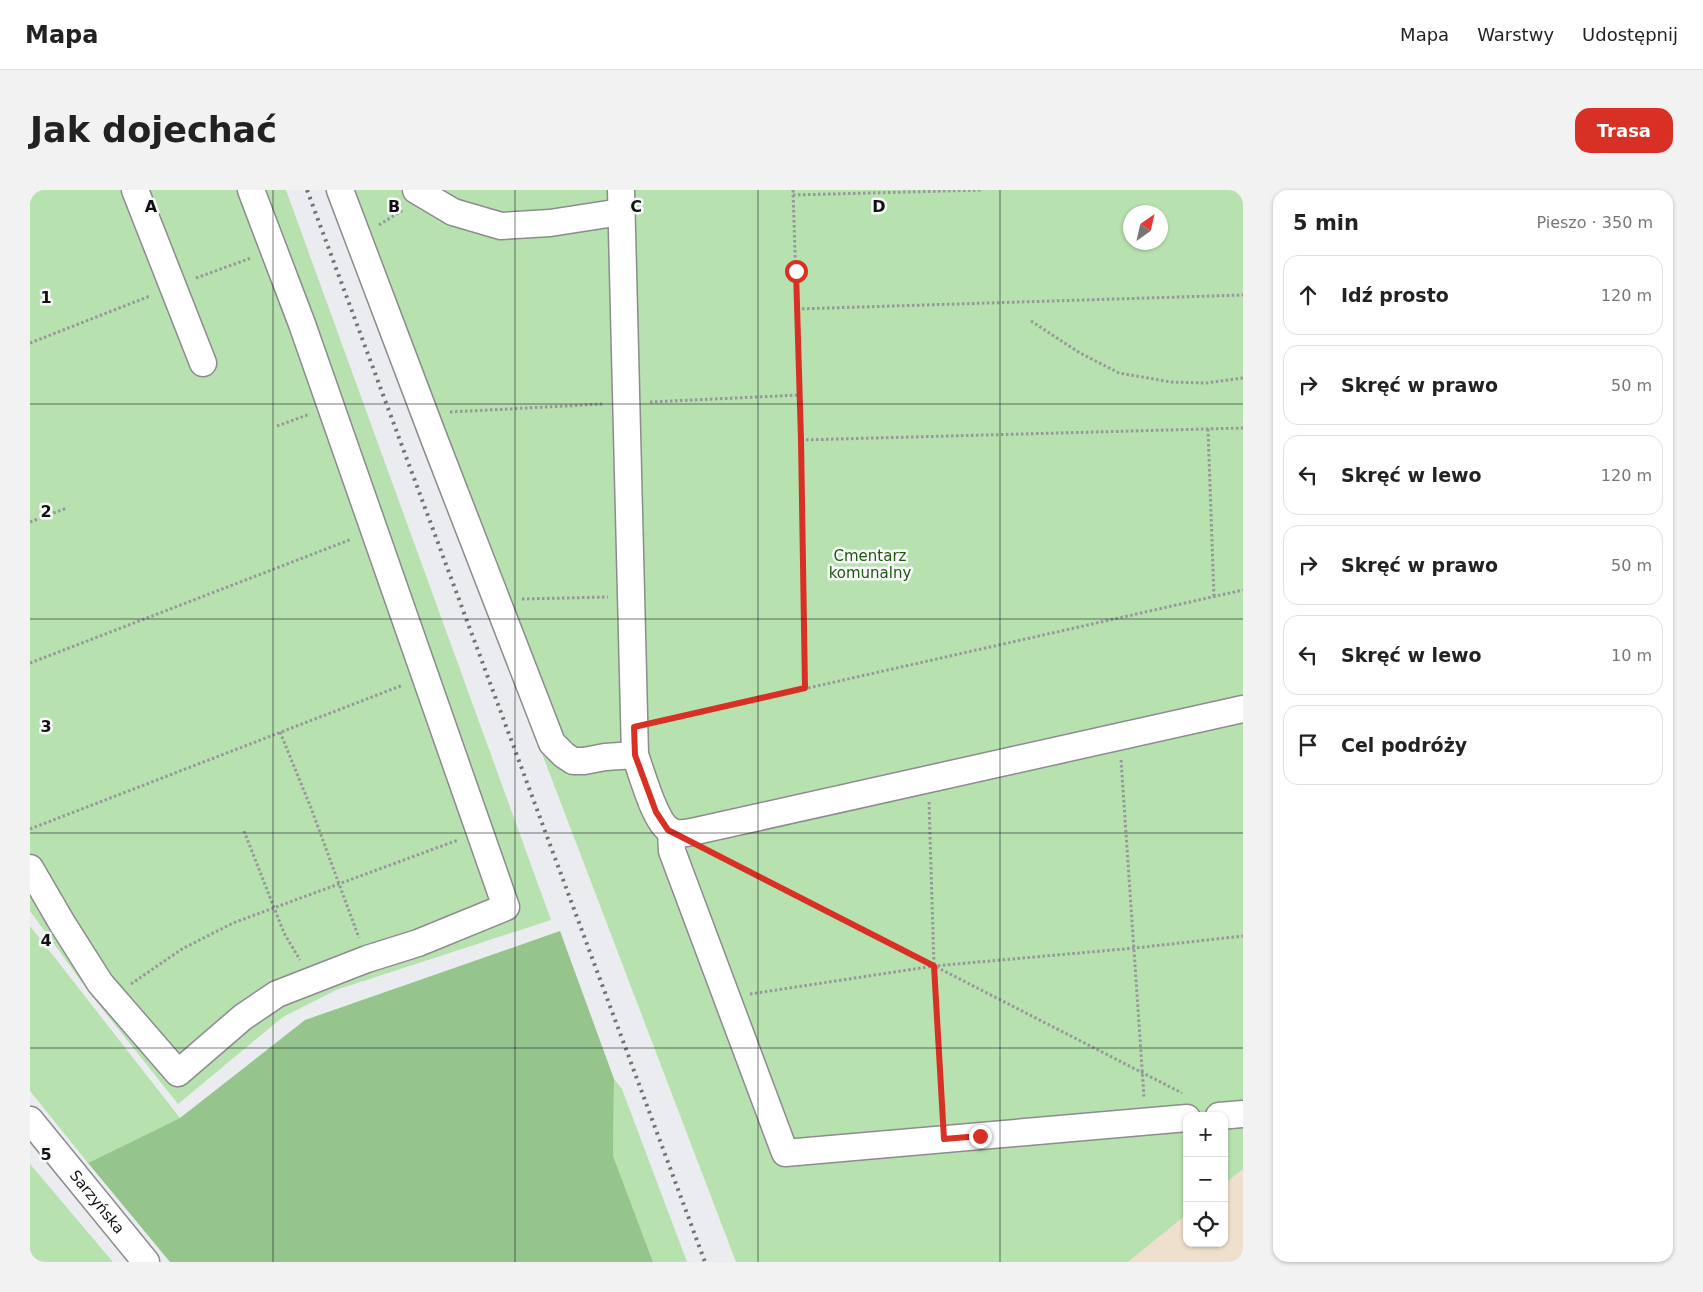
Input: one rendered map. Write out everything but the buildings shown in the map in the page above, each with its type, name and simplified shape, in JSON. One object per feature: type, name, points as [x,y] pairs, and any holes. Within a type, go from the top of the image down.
[{"type":"street","points":[[134,190],[203,362]]},
{"type":"street","points":[[30,868],[100,983],[178,1073],[243,1017],[277,994],[367,959],[418,943],[506,907],[331,407],[252,190]]},
{"type":"street","points":[[340,190],[552,743],[572,761],[635,755]]},
{"type":"street","points":[[420,193],[453,212],[501,226],[550,223],[621,201],[635,755],[656,812],[668,830],[679,834],[696,831],[1243,709]]},
{"type":"street","points":[[671,831],[672,852],[786,1153],[1146,1122],[1185,1106]]},
{"type":"street","points":[[1228,1115],[1243,1114]]},
{"type":"street","name":"Sarzyńska","points":[[30,1120],[146,1262]]},
{"type":"path","points":[[805,688],[801,440],[793,192],[983,190]]},
{"type":"path","points":[[359,239],[420,193]]},
{"type":"path","points":[[797,309],[1243,295]]},
{"type":"path","points":[[1031,321],[1080,353],[1119,373],[1180,382],[1206,383],[1243,378]]},
{"type":"path","points":[[277,426],[331,407]]},
{"type":"path","points":[[801,440],[1243,428]]},
{"type":"path","points":[[1208,429],[1214,597]]},
{"type":"path","points":[[30,522],[67,508]]},
{"type":"path","points":[[30,663],[374,530]]},
{"type":"path","points":[[634,727],[1243,590]]},
{"type":"path","points":[[497,600],[631,596]]},
{"type":"path","points":[[30,829],[425,677]]},
{"type":"path","points":[[280,732],[311,808],[367,959]]},
{"type":"path","points":[[1119,736],[1146,1122]]},
{"type":"path","points":[[929,779],[934,966],[944,1139]]},
{"type":"path","points":[[244,831],[284,933],[313,979]]},
{"type":"path","points":[[112,997],[182,949],[233,923],[480,832]]},
{"type":"path","points":[[706,849],[1143,1073],[1185,1106]]},
{"type":"path","points":[[727,997],[934,966],[1243,936]]},
{"type":"shaded area","points":[[1243,1169],[1243,1262],[1128,1262],[1183,1217],[1183,1247],[1228,1247],[1228,1181]]},
{"type":"green space","points":[[30,190],[286,190],[551,920],[336,990],[283,1017],[178,1104],[92,996],[30,911]]},
{"type":"green space","name":"Cmentarz komunalny","points":[[327,190],[1243,190],[1243,1169],[1228,1181],[1228,1112],[1183,1112],[1183,1217],[1128,1262],[736,1262]]},
{"type":"green space","points":[[30,926],[180,1118],[88,1163],[30,1091]]},
{"type":"green space","points":[[560,931],[614,1079],[613,1156],[653,1262],[170,1262],[88,1163],[180,1118],[305,1020]]},
{"type":"green space","points":[[614,1079],[622,1089],[687,1262],[653,1262],[613,1157]]},
{"type":"green space","points":[[30,1164],[113,1262],[30,1262]]},
{"type":"railway","points":[[307,190],[705,1262]]},
{"type":"route","points":[[796,271],[805,688],[634,727],[635,755],[656,812],[668,830],[934,966],[944,1139],[980,1136]]}]
